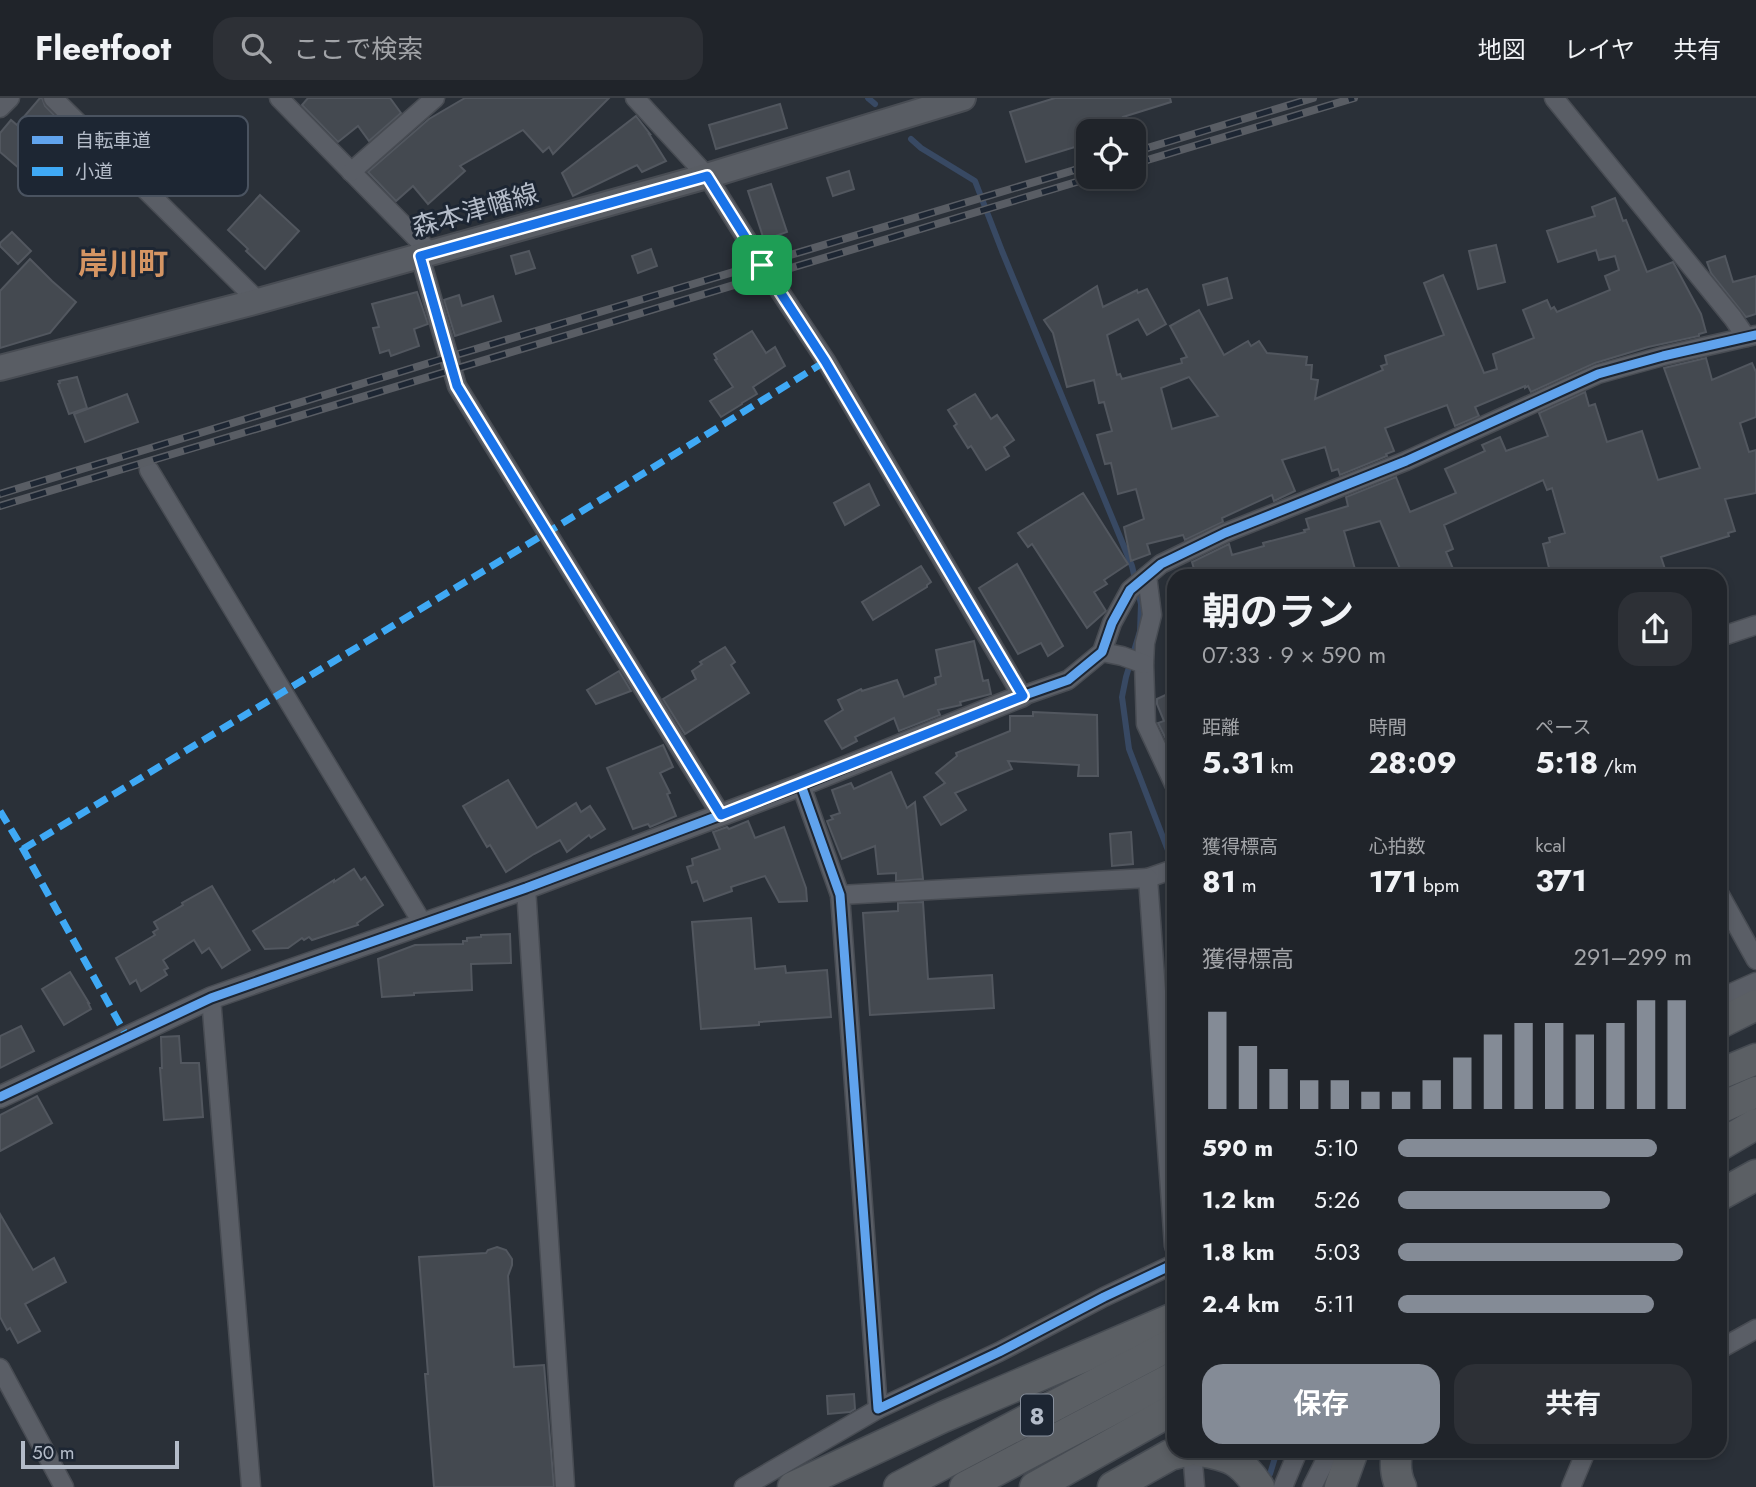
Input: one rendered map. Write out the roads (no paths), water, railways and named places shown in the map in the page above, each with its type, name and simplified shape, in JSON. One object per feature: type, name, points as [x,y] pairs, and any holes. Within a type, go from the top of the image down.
[{"type":"highway","points":[[1727,1020],[1756,1005]]},
{"type":"highway","points":[[1727,1071],[1756,1059]]},
{"type":"highway","points":[[1727,1105],[1756,1092]]},
{"type":"highway","points":[[1727,1141],[1756,1124]]},
{"type":"highway","points":[[1727,1191],[1756,1175]]},
{"type":"highway","points":[[1102,1350],[1112,1336],[1167,1309]]},
{"type":"highway","points":[[793,1487],[943,1417],[1167,1321]]},
{"type":"highway","name":"8","points":[[899,1487],[1167,1347]]},
{"type":"highway","name":"8","points":[[965,1487],[1167,1381]]},
{"type":"highway","points":[[1035,1487],[1167,1413]]},
{"type":"highway","points":[[1113,1487],[1167,1457]]},
{"type":"highway","points":[[1228,1458],[1246,1469],[1259,1487]]},
{"type":"highway","points":[[1340,1487],[1350,1458]]},
{"type":"highway","points":[[1396,1458],[1397,1481],[1401,1487]]},
{"type":"main road","name":"森本津幡線","points":[[0,368],[258,301],[707,176],[954,99]]},
{"type":"street","points":[[0,108],[10,98]]},
{"type":"street","points":[[53,98],[71,116]]},
{"type":"street","points":[[279,98],[351,172],[425,255],[457,386],[721,815]]},
{"type":"street","points":[[351,172],[435,98]]},
{"type":"street","points":[[635,98],[707,176],[825,361],[1023,696]]},
{"type":"street","points":[[1554,98],[1733,318],[1751,336]]},
{"type":"street","points":[[152,196],[258,301]]},
{"type":"street","points":[[0,1097],[211,998],[526,888],[801,785],[1069,680],[1102,652],[1112,623],[1140,582],[1161,564],[1225,533],[1406,461],[1598,374],[1751,336]]},
{"type":"street","points":[[149,470],[423,924]]},
{"type":"street","points":[[1140,582],[1152,615],[1145,643],[1134,660],[1146,724],[1167,769]]},
{"type":"street","points":[[1727,635],[1756,625]]},
{"type":"street","points":[[1102,652],[1134,660]]},
{"type":"street","points":[[801,785],[840,895],[878,1409]]},
{"type":"street","points":[[840,895],[1163,873],[1167,1009]]},
{"type":"street","points":[[526,888],[565,1487]]},
{"type":"street","points":[[1727,908],[1756,960]]},
{"type":"street","points":[[1727,995],[1756,982]]},
{"type":"street","points":[[211,998],[251,1487]]},
{"type":"street","points":[[744,1487],[878,1409],[1167,1267]]},
{"type":"street","points":[[1727,1345],[1756,1329]]},
{"type":"street","points":[[0,1368],[64,1487]]},
{"type":"street","points":[[1191,1458],[1195,1487]]},
{"type":"street","points":[[1283,1487],[1295,1458]]},
{"type":"street","points":[[1312,1487],[1326,1458]]},
{"type":"street","points":[[1571,1487],[1583,1458]]},
{"type":"waterway","points":[[868,98],[875,104]]},
{"type":"waterway","points":[[911,139],[975,181],[1132,566],[1141,604],[1140,631],[1122,697],[1129,749],[1167,848]]},
{"type":"waterway","points":[[1270,1474],[1275,1458]]},
{"type":"railway","points":[[1146,148],[1313,98]]},
{"type":"railway","points":[[1146,160],[1354,98]]},
{"type":"railway","points":[[0,494],[1076,170]]},
{"type":"railway","points":[[0,506],[1076,182]]},
{"type":"district","name":"岸川町","points":[[123,263]]}]
